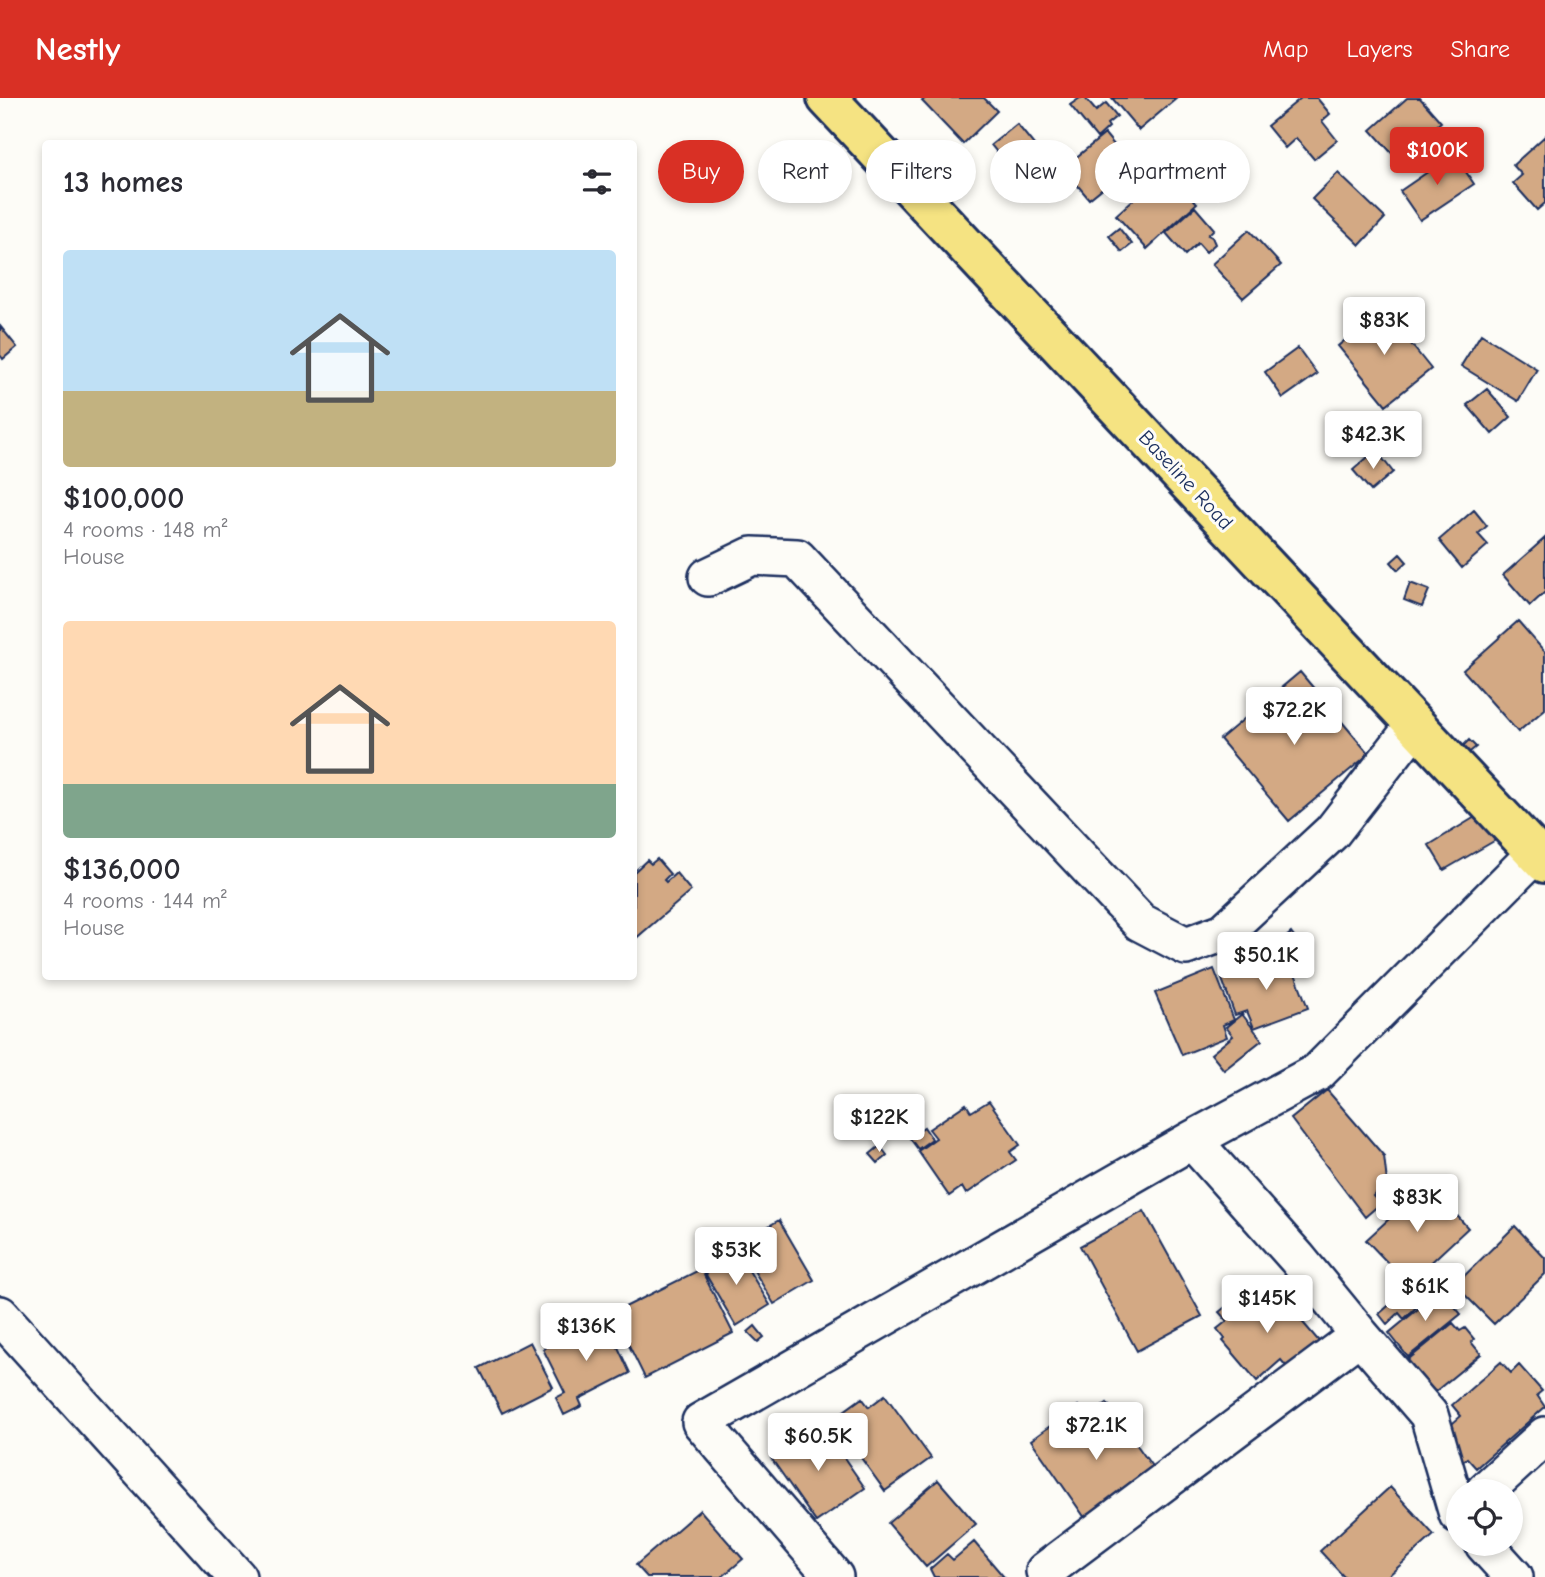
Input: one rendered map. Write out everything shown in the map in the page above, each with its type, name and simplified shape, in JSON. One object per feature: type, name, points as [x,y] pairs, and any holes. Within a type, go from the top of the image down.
[{"type":"main road","name":"Baseline Road","points":[[839,102],[1540,858]]},
{"type":"street","points":[[708,577],[752,556],[797,558],[1140,922],[1186,946],[1224,932],[1332,832],[1415,725]]},
{"type":"street","points":[[834,1577],[701,1422],[1192,1140],[1318,1072],[1540,858]]},
{"type":"street","points":[[1192,1140],[1297,1258],[1429,1415],[1448,1479]]},
{"type":"street","points":[[0,1315],[237,1577]]},
{"type":"street","points":[[1045,1571],[1360,1335]]},
{"type":"street","points":[[1498,1479],[1545,1436]]},
{"type":"street","points":[[1495,1556],[1514,1577]]},
{"type":"building","points":[[926,98],[984,98],[997,111],[967,140],[959,140],[922,101]]},
{"type":"building","points":[[1080,98],[1085,98],[1096,111],[1106,103],[1117,116],[1097,138],[1070,105]]},
{"type":"building","points":[[1112,98],[1177,98],[1139,130]]},
{"type":"building","points":[[1301,98],[1317,98],[1330,114],[1322,121],[1337,140],[1314,159],[1296,138],[1285,148],[1267,126]]},
{"type":"building","points":[[1407,98],[1420,98],[1441,122],[1398,160],[1371,130]]},
{"type":"building","points":[[1017,124],[1030,140],[997,140]]},
{"type":"building","points":[[1105,134],[1110,140],[1098,140]]},
{"type":"building","points":[[1545,136],[1545,203],[1537,210],[1513,183],[1522,175],[1513,165]]},
{"type":"building","points":[[1095,142],[1095,194],[1089,199],[1081,189],[1081,153]]},
{"type":"building","points":[[1454,154],[1474,184],[1420,220],[1400,191]]},
{"type":"building","points":[[1338,173],[1385,218],[1360,245],[1312,199]]},
{"type":"building","points":[[1129,203],[1197,203],[1147,249],[1116,215]]},
{"type":"building","points":[[1195,207],[1214,229],[1208,235],[1215,244],[1206,252],[1198,243],[1185,255],[1166,233]]},
{"type":"building","points":[[1119,228],[1132,244],[1122,252],[1109,236]]},
{"type":"building","points":[[1249,230],[1281,265],[1243,298],[1212,264]]},
{"type":"building","points":[[1383,309],[1431,369],[1386,405],[1338,346]]},
{"type":"building","points":[[0,326],[17,347],[3,359],[0,355]]},
{"type":"building","points":[[1481,334],[1537,369],[1518,401],[1461,366]]},
{"type":"building","points":[[1298,348],[1317,374],[1283,398],[1265,372]]},
{"type":"building","points":[[1487,389],[1511,417],[1492,434],[1467,405]]},
{"type":"building","points":[[1376,450],[1393,472],[1371,491],[1353,470]]},
{"type":"building","points":[[1474,510],[1487,526],[1478,534],[1488,545],[1462,568],[1439,540]]},
{"type":"building","points":[[1545,538],[1545,592],[1530,606],[1503,575]]},
{"type":"building","points":[[1400,554],[1407,562],[1398,570],[1391,562]]},
{"type":"building","points":[[1410,583],[1429,590],[1422,607],[1404,600]]},
{"type":"building","points":[[1518,621],[1545,652],[1545,709],[1518,732],[1463,670]]},
{"type":"building","points":[[1300,672],[1369,754],[1289,821],[1220,739]]},
{"type":"building","points":[[1469,740],[1476,747],[1466,755],[1461,748]]},
{"type":"building","points":[[1485,811],[1501,837],[1444,870],[1429,845]]},
{"type":"building","points":[[657,859],[670,874],[664,880],[666,882],[676,873],[691,891],[637,937],[637,869],[647,860],[651,864]]},
{"type":"building","points":[[1291,933],[1300,945],[1288,955],[1279,943]]},
{"type":"building","points":[[1288,955],[1308,1008],[1254,1028],[1247,1011],[1235,1015],[1222,979]]},
{"type":"building","points":[[1214,969],[1234,1020],[1223,1025],[1227,1037],[1182,1055],[1155,993]]},
{"type":"building","points":[[1242,1014],[1262,1040],[1224,1070],[1211,1054],[1233,1036],[1226,1027]]},
{"type":"building","points":[[1327,1090],[1384,1156],[1387,1182],[1373,1196],[1380,1204],[1365,1217],[1291,1119]]},
{"type":"building","points":[[989,1101],[1020,1145],[1010,1152],[1016,1160],[966,1194],[962,1187],[949,1196],[918,1151],[936,1138],[929,1129],[966,1104],[971,1112]]},
{"type":"building","points":[[924,1127],[932,1139],[918,1149],[909,1137]]},
{"type":"building","points":[[880,1146],[887,1155],[878,1163],[870,1154]]},
{"type":"building","points":[[1428,1183],[1468,1228],[1408,1284],[1366,1240]]},
{"type":"building","points":[[1144,1211],[1202,1316],[1137,1351],[1080,1246]]},
{"type":"building","points":[[779,1220],[814,1280],[774,1304],[738,1244]]},
{"type":"building","points":[[1515,1226],[1545,1258],[1545,1274],[1494,1324],[1455,1285]]},
{"type":"building","points":[[735,1248],[770,1305],[736,1326],[702,1268]]},
{"type":"building","points":[[701,1269],[733,1333],[645,1378],[613,1313]]},
{"type":"building","points":[[1423,1276],[1431,1285],[1425,1290],[1429,1295],[1404,1319],[1399,1313],[1387,1324],[1379,1314]]},
{"type":"building","points":[[1441,1290],[1461,1314],[1408,1357],[1389,1333]]},
{"type":"building","points":[[1276,1291],[1323,1346],[1292,1373],[1281,1360],[1257,1381],[1223,1341],[1225,1339],[1217,1329],[1227,1321],[1219,1312],[1244,1292],[1257,1307]]},
{"type":"building","points":[[604,1317],[630,1373],[579,1399],[582,1406],[564,1415],[556,1398],[565,1393],[543,1349]]},
{"type":"building","points":[[1453,1323],[1460,1331],[1465,1328],[1474,1339],[1471,1342],[1481,1354],[1431,1395],[1404,1363]]},
{"type":"building","points":[[755,1326],[764,1337],[758,1342],[748,1332]]},
{"type":"building","points":[[530,1342],[553,1387],[502,1413],[479,1368]]},
{"type":"building","points":[[1501,1362],[1511,1373],[1519,1365],[1542,1391],[1537,1395],[1545,1407],[1476,1468],[1467,1458],[1460,1464],[1437,1437],[1461,1416],[1452,1405]]},
{"type":"building","points":[[885,1395],[931,1458],[885,1491],[833,1419],[862,1398],[869,1407]]},
{"type":"building","points":[[1107,1403],[1161,1479],[1092,1528],[1031,1440],[1078,1406],[1087,1418]]},
{"type":"building","points":[[820,1423],[865,1488],[816,1522],[771,1458]]},
{"type":"building","points":[[938,1480],[976,1524],[926,1567],[888,1523]]},
{"type":"building","points":[[1390,1487],[1434,1535],[1387,1577],[1344,1577],[1320,1551]]},
{"type":"building","points":[[700,1510],[743,1559],[722,1577],[647,1577],[636,1565]]},
{"type":"building","points":[[974,1542],[1004,1577],[934,1577],[930,1569],[947,1554],[953,1560]]}]
